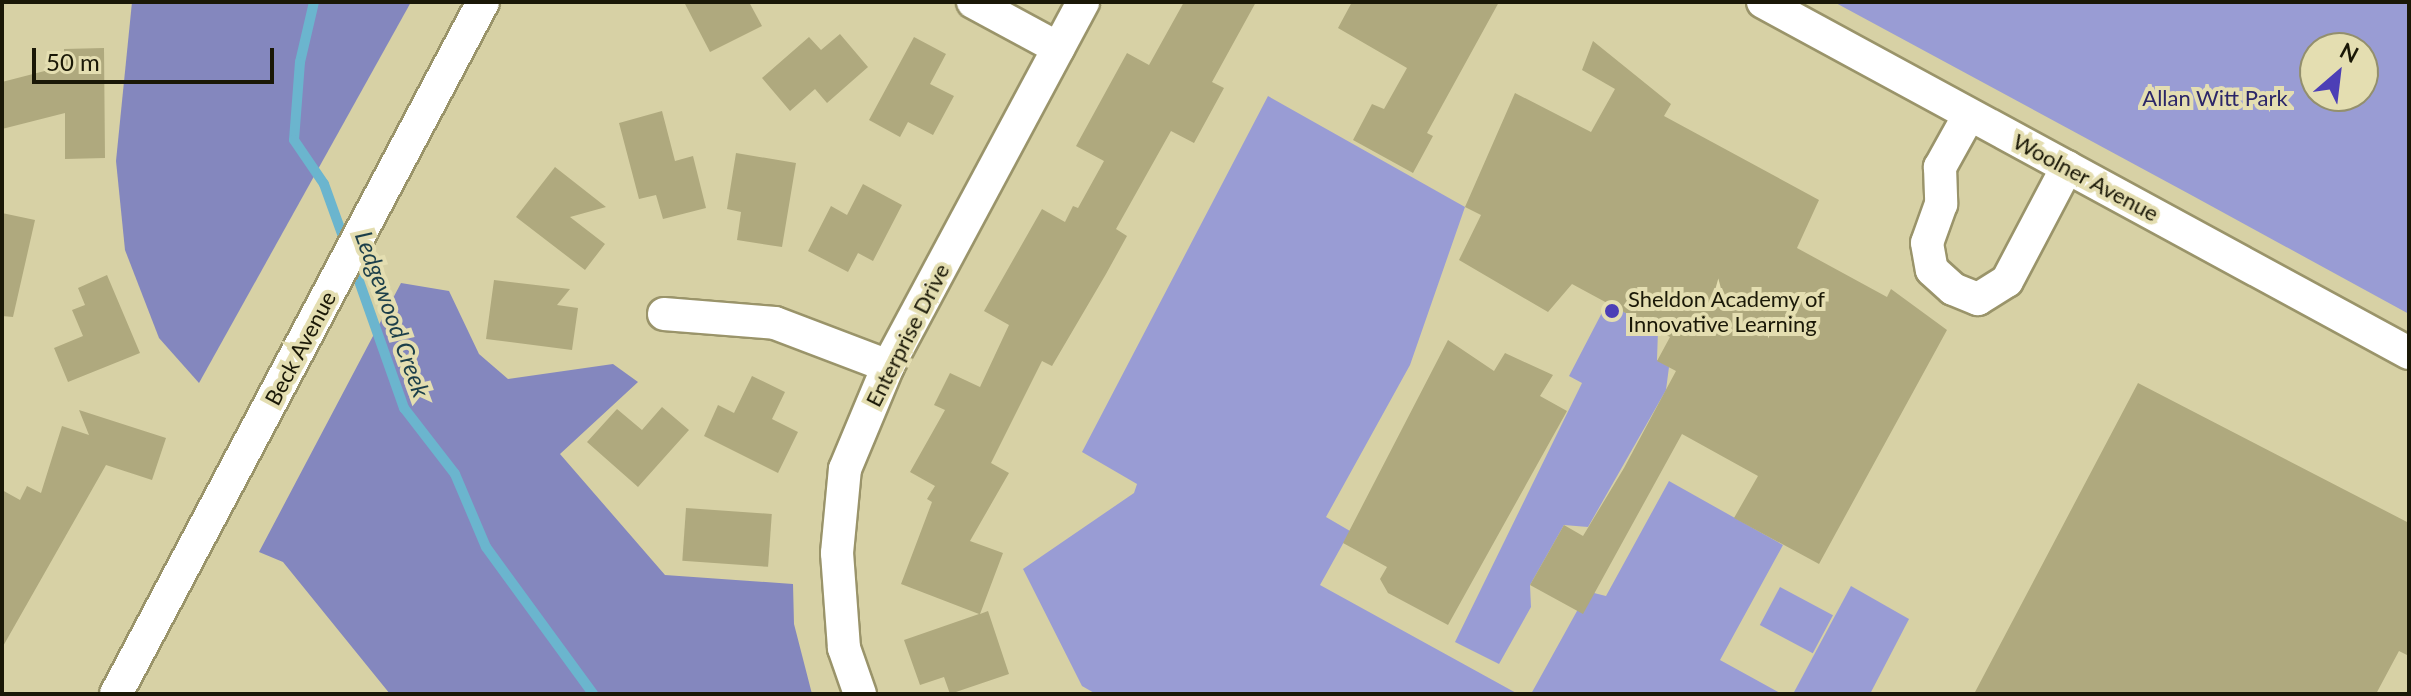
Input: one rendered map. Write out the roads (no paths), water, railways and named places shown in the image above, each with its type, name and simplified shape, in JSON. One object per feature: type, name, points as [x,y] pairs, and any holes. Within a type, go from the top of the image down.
[{"type":"street","name":"Beck Avenue","points":[[116,694],[483,2]]},
{"type":"street","points":[[973,2],[1058,48]]},
{"type":"street","name":"Enterprise Drive","points":[[860,694],[844,648],[837,553],[845,469],[888,366],[1083,2]]},
{"type":"street","name":"Woolner Avenue","points":[[1763,2],[2409,353]]},
{"type":"street","points":[[1969,115],[1940,167],[1941,204],[1927,243],[1932,270],[1953,289],[1978,299],[2007,281],[2067,167]]},
{"type":"street","points":[[664,314],[775,323],[888,366]]},
{"type":"waterway","name":"Ledgewood Creek","points":[[314,2],[300,62],[294,140],[324,184],[346,245]]},
{"type":"waterway","name":"Ledgewood Creek","points":[[353,264],[404,408],[455,474],[486,547],[593,694]]},
{"type":"place","name":"Sheldon Academy of Innovative Learning","points":[[1612,311]]},
{"type":"park label","name":"Allan Witt Park","points":[[2215,98]]}]
